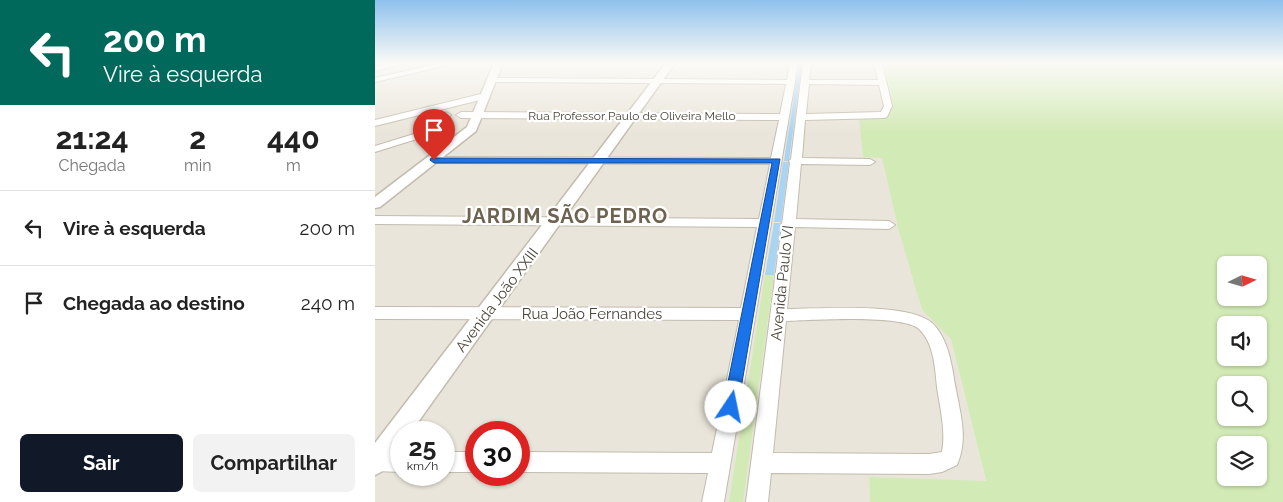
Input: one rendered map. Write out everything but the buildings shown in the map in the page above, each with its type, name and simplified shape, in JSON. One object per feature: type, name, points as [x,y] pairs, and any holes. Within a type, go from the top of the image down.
[{"type":"street","points":[[375,204],[472,129],[489,86]]},
{"type":"street","name":"Avenida João XXIII","points":[[375,462],[654,86]]},
{"type":"street","name":"Avenida Paulo VI","points":[[713,502],[785,117],[795,86]]},
{"type":"street","name":"Avenida Paulo VI","points":[[757,502],[779,315],[794,161],[801,117],[798,86]]},
{"type":"street","points":[[801,117],[884,115],[888,106],[885,86]]},
{"type":"street","points":[[375,123],[485,96]]},
{"type":"street","points":[[375,149],[417,136],[445,114],[445,109],[453,104]]},
{"type":"street","name":"Rua Professor Paulo de Oliveira Mello","points":[[415,114],[461,115],[479,113],[785,117]]},
{"type":"street","points":[[434,160],[777,161]]},
{"type":"street","points":[[794,161],[870,162]]},
{"type":"street","points":[[375,220],[765,223]]},
{"type":"street","points":[[788,223],[889,225]]},
{"type":"street","name":"Rua João Fernandes","points":[[375,312],[749,314]]},
{"type":"street","points":[[761,463],[929,464],[942,462],[950,458],[954,438],[940,355],[935,339],[922,322],[911,318],[889,316],[779,315]]},
{"type":"street","points":[[375,462],[390,462]]},
{"type":"street","points":[[530,462],[721,463]]},
{"type":"shaded area","name":"JARDIM SÃO PEDRO","points":[[375,86],[889,86],[893,104],[884,116],[859,119],[863,156],[882,157],[922,310],[951,338],[986,482],[869,477],[870,502],[375,502]]},
{"type":"green space","points":[[889,86],[1283,86],[1283,502],[870,502],[869,477],[986,481],[951,339],[922,310],[899,231],[882,158],[863,157],[859,119],[884,116],[893,104]]},
{"type":"green space","points":[[765,275],[774,275],[743,502],[729,502]]},
{"type":"water","points":[[795,86],[799,86],[789,161],[784,161]]},
{"type":"water","points":[[783,162],[789,162],[781,222],[774,222]]},
{"type":"water","points":[[774,223],[781,223],[774,275],[765,275]]},
{"type":"district","name":"JARDIM SÃO PEDRO","points":[[565,216]]},
{"type":"route","points":[[434,160],[777,161],[731,407]]}]
